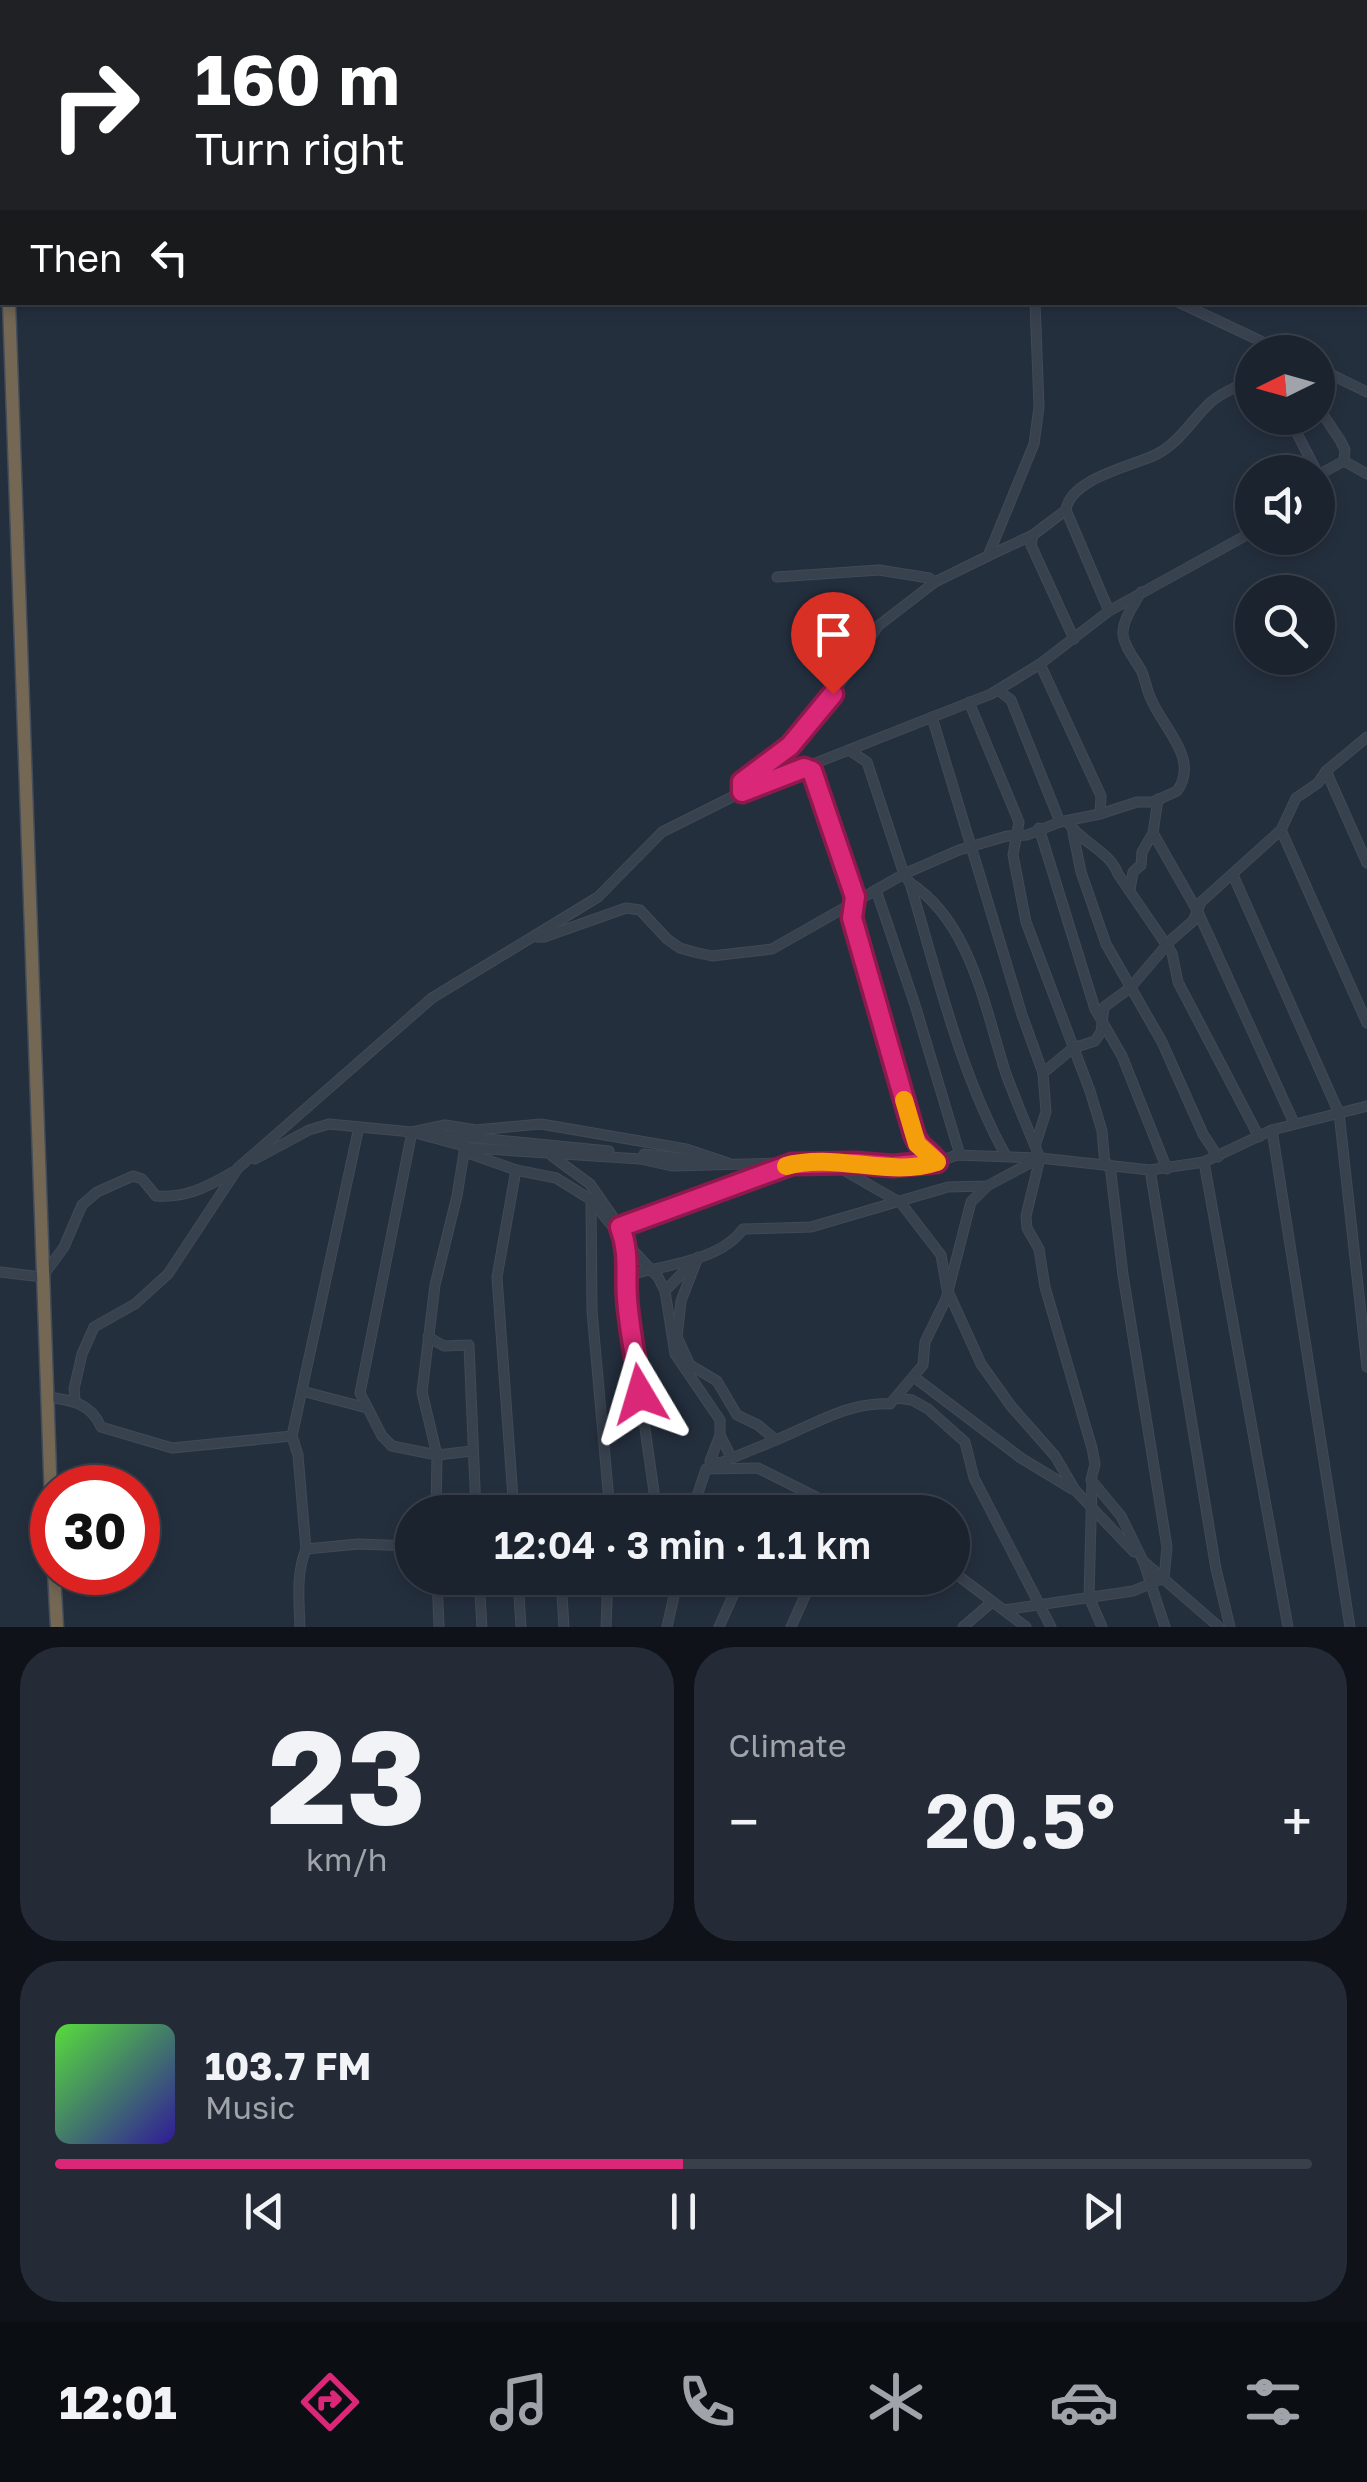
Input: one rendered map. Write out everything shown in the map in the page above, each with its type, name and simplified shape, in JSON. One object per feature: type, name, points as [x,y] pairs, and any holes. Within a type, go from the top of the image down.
[{"type":"highway","points":[[8,305],[50,1465]]},
{"type":"highway","points":[[55,1595],[57,1627]]},
{"type":"street","points":[[988,556],[1034,444],[1038,407],[1036,305]]},
{"type":"street","points":[[1184,305],[1248,335]]},
{"type":"street","points":[[1335,376],[1367,392]]},
{"type":"street","points":[[1109,611],[1066,510],[1067,500],[1074,491],[1156,454],[1177,440],[1214,398],[1235,388]]},
{"type":"street","points":[[1335,433],[1345,450],[1344,461]]},
{"type":"street","points":[[1335,465],[1344,461]]},
{"type":"street","points":[[1344,461],[1366,475]]},
{"type":"street","points":[[742,792],[742,782],[790,746],[833,694],[878,626],[936,582],[1033,535],[1066,510]]},
{"type":"street","points":[[1033,535],[1034,557],[1074,639]]},
{"type":"street","points":[[75,1400],[82,1354],[94,1327],[135,1304],[168,1274],[238,1168],[432,998],[598,897],[662,832],[742,792],[998,690],[1040,664],[1109,611],[1215,551],[1235,544]]},
{"type":"street","points":[[777,576],[879,570],[936,582]]},
{"type":"street","points":[[534,936],[544,937],[626,908],[640,910],[680,948],[712,956],[772,949],[876,890],[974,846],[1027,835],[1039,828],[1137,802],[1158,800],[1181,787],[1185,771],[1180,746],[1151,700],[1148,682],[1127,649],[1123,634],[1124,620],[1142,591]]},
{"type":"street","points":[[1040,664],[1100,796],[1100,814]]},
{"type":"street","points":[[998,690],[1011,700],[1066,823],[1106,944],[1162,1042],[1203,1134],[1218,1157]]},
{"type":"street","points":[[970,702],[1019,822],[1013,855],[1026,922],[1102,1131],[1167,1547],[1164,1578]]},
{"type":"street","points":[[932,717],[1022,1015],[1046,1080],[1046,1112],[1035,1146]]},
{"type":"street","points":[[1043,1073],[1073,1048],[1095,1041],[1101,1032],[1104,1008],[1130,988],[1167,948],[1198,912],[1201,902],[1282,830],[1296,798],[1367,737]]},
{"type":"street","points":[[849,750],[867,762],[975,1088],[1006,1156]]},
{"type":"street","points":[[804,768],[812,771],[818,786],[853,891],[852,918],[914,1134],[920,1148],[937,1162]]},
{"type":"street","points":[[1326,771],[1367,863]]},
{"type":"street","points":[[1130,890],[1133,872],[1142,866],[1142,852],[1153,833],[1158,800]]},
{"type":"street","points":[[1066,823],[1082,840],[1114,862],[1118,874],[1175,959],[1178,982],[1259,1137]]},
{"type":"street","points":[[1039,828],[1095,1009],[1122,1056],[1168,1168]]},
{"type":"street","points":[[1282,830],[1367,1022]]},
{"type":"street","points":[[1153,833],[1198,912],[1294,1123]]},
{"type":"street","points":[[1233,876],[1339,1113],[1367,1367]]},
{"type":"street","points":[[907,878],[951,922],[969,960],[1008,1078],[1040,1158],[1026,1216],[1027,1228],[1039,1249],[1045,1287],[1092,1448],[1095,1464],[1090,1598],[1102,1627]]},
{"type":"street","points":[[876,890],[916,1004],[960,1155]]},
{"type":"street","points":[[465,1149],[640,1158],[672,1166],[830,1162],[893,1166],[937,1162],[960,1155],[1040,1158],[1150,1170],[1204,1162],[1272,1130],[1367,1106]]},
{"type":"street","points":[[0,1272],[42,1277],[64,1247],[76,1216],[97,1192],[133,1176],[142,1179],[156,1196],[186,1196],[309,1130],[329,1124],[727,1162]]},
{"type":"street","points":[[412,1132],[445,1125],[476,1130],[541,1124],[686,1149],[740,1166]]},
{"type":"street","points":[[300,1627],[298,1594],[306,1549],[298,1456],[292,1436],[356,1126]]},
{"type":"street","points":[[1272,1130],[1350,1627]]},
{"type":"street","points":[[412,1132],[516,1170],[556,1178],[590,1200],[658,1277],[665,1291],[674,1354],[720,1420],[720,1435],[710,1461],[720,1462],[851,1407],[890,1404],[922,1365],[925,1342],[942,1310],[971,1202],[987,1186],[1040,1158]]},
{"type":"street","points":[[412,1132],[360,1393],[382,1436],[392,1446],[437,1455],[472,1451]]},
{"type":"street","points":[[436,1495],[437,1455],[422,1392],[435,1286],[458,1196],[465,1149]]},
{"type":"street","points":[[547,1153],[590,1184],[620,1227],[626,1244],[626,1294],[654,1495]]},
{"type":"street","points":[[830,1162],[901,1203],[941,1255],[948,1289],[981,1364],[1011,1406],[1093,1510],[1143,1561],[1219,1627]]},
{"type":"street","points":[[1204,1162],[1288,1627]]},
{"type":"street","points":[[620,1227],[792,1164]]},
{"type":"street","points":[[513,1495],[497,1277],[516,1170]]},
{"type":"street","points":[[1150,1170],[1216,1570],[1230,1627]]},
{"type":"street","points":[[629,1275],[732,1243],[743,1228],[811,1228],[948,1188],[987,1186]]},
{"type":"street","points":[[590,1200],[592,1312],[608,1495]]},
{"type":"street","points":[[665,1291],[698,1256]]},
{"type":"street","points":[[698,1256],[682,1301],[677,1337],[690,1365],[717,1381],[737,1415],[776,1440]]},
{"type":"street","points":[[428,1338],[444,1346],[469,1345],[475,1495]]},
{"type":"street","points":[[914,1378],[1021,1458],[1075,1490]]},
{"type":"street","points":[[302,1391],[368,1408]]},
{"type":"street","points":[[47,1396],[75,1400],[96,1415],[102,1427],[172,1448],[292,1436]]},
{"type":"street","points":[[896,1398],[928,1408],[964,1442],[974,1478],[1052,1627]]},
{"type":"street","points":[[720,1435],[730,1457]]},
{"type":"street","points":[[697,1495],[706,1469],[758,1468],[812,1495]]},
{"type":"street","points":[[1092,1480],[1120,1516],[1143,1561],[1165,1627]]},
{"type":"street","points":[[306,1549],[395,1545]]},
{"type":"street","points":[[1004,1610],[1152,1586],[1164,1578]]},
{"type":"street","points":[[970,1585],[1026,1627]]},
{"type":"street","points":[[437,1595],[439,1627]]},
{"type":"street","points":[[480,1595],[482,1627]]},
{"type":"street","points":[[519,1595],[521,1627]]},
{"type":"street","points":[[562,1595],[564,1627]]},
{"type":"street","points":[[606,1627],[607,1595]]},
{"type":"street","points":[[666,1627],[674,1595]]},
{"type":"street","points":[[720,1627],[734,1595]]},
{"type":"street","points":[[790,1627],[805,1595]]},
{"type":"street","points":[[963,1627],[992,1602]]},
{"type":"slow traffic","points":[[786,1166],[820,1162],[893,1166],[937,1162],[917,1144],[904,1100]]},
{"type":"route","points":[[640,1394],[626,1294],[626,1244],[620,1227],[792,1164],[893,1166],[937,1162],[917,1144],[852,918],[855,897],[812,771],[804,768],[742,792],[742,782],[790,746],[833,694]]}]
